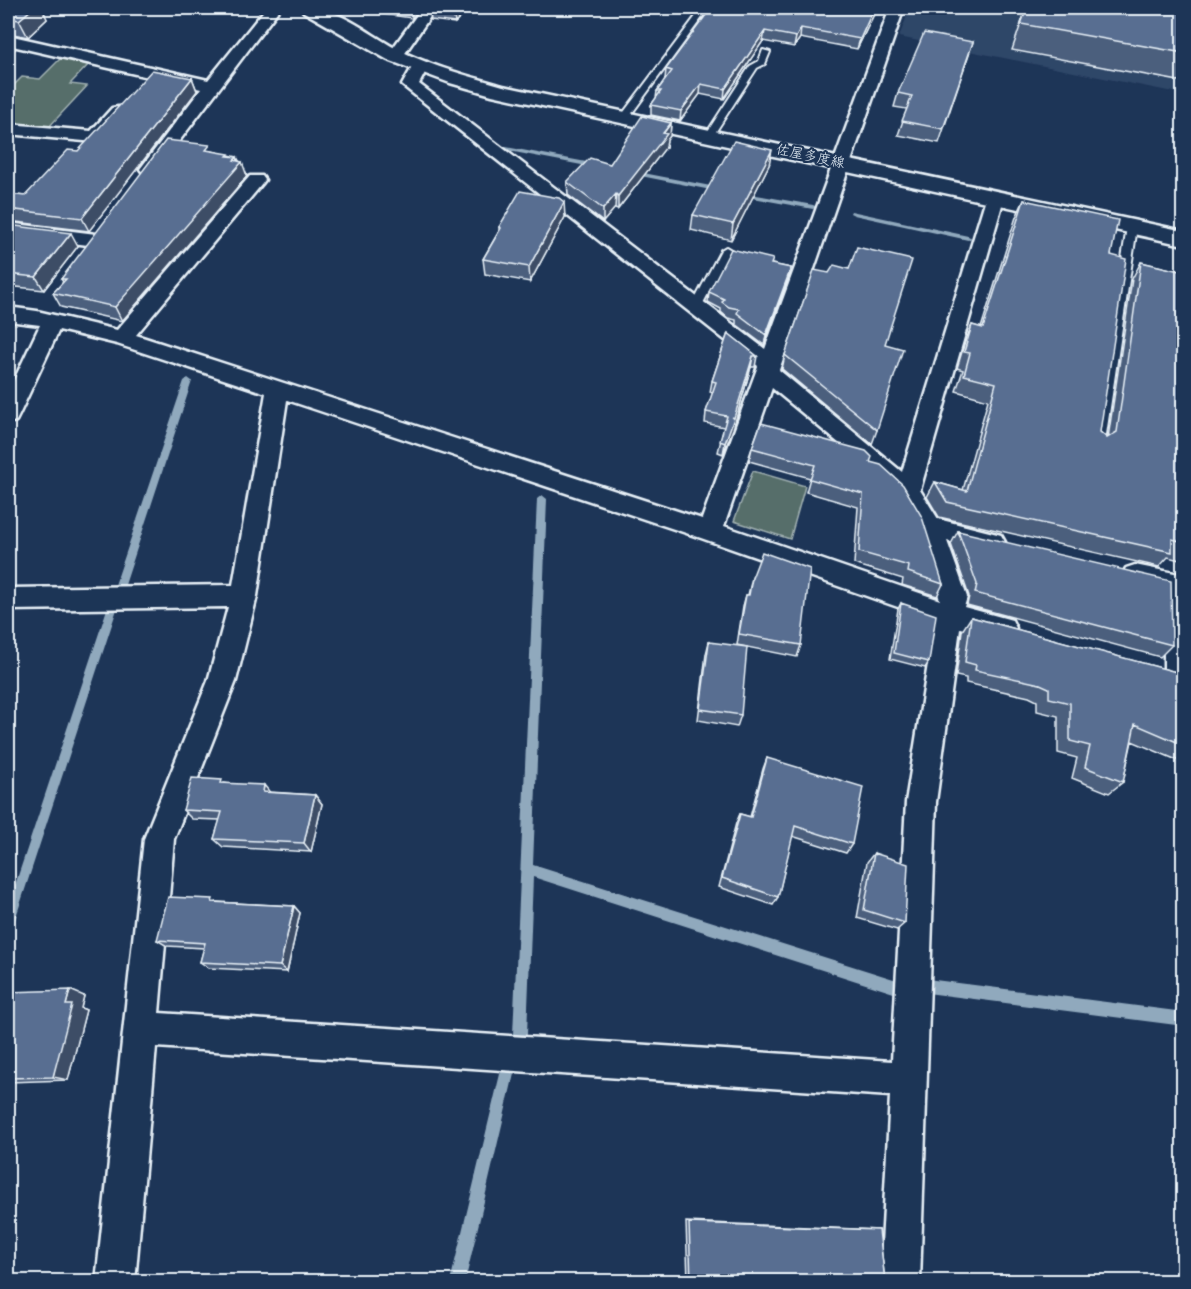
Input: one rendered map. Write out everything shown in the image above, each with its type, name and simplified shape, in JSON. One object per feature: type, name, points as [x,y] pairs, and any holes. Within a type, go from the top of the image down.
[{"type":"main road","name":"佐屋多度線","points":[[310,8],[395,56],[499,90],[708,137],[1184,238]]},
{"type":"street","points":[[137,185],[273,8]]},
{"type":"street","points":[[395,56],[429,8]]},
{"type":"street","points":[[710,531],[897,8]]},
{"type":"street","points":[[8,40],[211,86]]},
{"type":"street","points":[[421,65],[410,85],[696,307],[768,368],[908,492],[930,527],[954,597],[949,614],[921,802],[900,1281]]},
{"type":"street","points":[[8,129],[95,137],[155,73]]},
{"type":"street","points":[[122,338],[256,180]]},
{"type":"street","points":[[908,492],[995,198]]},
{"type":"street","points":[[83,257],[110,222]]},
{"type":"street","points":[[8,229],[96,240]]},
{"type":"street","points":[[8,314],[47,314],[710,531],[949,614],[1029,635]]},
{"type":"street","points":[[8,415],[47,314]]},
{"type":"street","points":[[115,1281],[159,839],[222,681],[244,596],[278,388]]},
{"type":"street","points":[[930,527],[1020,548]]},
{"type":"street","points":[[1110,569],[1180,586],[1172,674]]},
{"type":"street","points":[[8,599],[244,596]]},
{"type":"street","points":[[140,1029],[909,1080]]},
{"type":"lane","points":[[624,118],[705,8]]},
{"type":"lane","points":[[708,137],[754,66],[762,62],[766,52]]},
{"type":"lane","points":[[1098,448],[1132,227]]},
{"type":"lane","points":[[696,307],[726,250]]},
{"type":"shaded area","points":[[910,8],[1183,8],[1183,94],[899,37]]},
{"type":"green space","points":[[61,58],[90,63],[70,84],[87,86],[46,130],[8,126],[8,91],[22,77],[40,79]]},
{"type":"green space","points":[[753,471],[805,486],[790,539],[734,521]]},
{"type":"building","points":[[9,8],[33,8],[19,20],[8,18]]},
{"type":"building","points":[[433,8],[456,8],[453,10]]},
{"type":"building","points":[[706,8],[874,8],[860,39],[801,28],[796,37],[765,31],[725,89],[701,84],[681,111],[651,105],[661,91],[657,91],[672,71],[666,69],[709,11],[704,10]]},
{"type":"building","points":[[1027,8],[1184,8],[1184,53],[1021,24]]},
{"type":"building","points":[[924,33],[973,42],[943,129],[902,121],[912,96],[898,93]]},
{"type":"building","points":[[152,70],[192,78],[82,218],[8,209],[8,194],[25,196],[68,150],[78,151]]},
{"type":"building","points":[[642,116],[671,123],[663,133],[667,134],[618,196],[616,194],[603,209],[567,182],[590,158],[610,164]]},
{"type":"building","points":[[166,140],[210,145],[206,150],[229,154],[227,156],[237,157],[234,160],[242,162],[115,307],[53,293],[66,279],[61,279]]},
{"type":"building","points":[[734,141],[772,150],[733,224],[693,215]]},
{"type":"building","points":[[520,191],[559,198],[564,202],[529,267],[483,259],[501,228],[499,227]]},
{"type":"building","points":[[1024,200],[1118,220],[1111,255],[1126,259],[1100,432],[1107,438],[1117,432],[1141,262],[1184,272],[1184,542],[1172,539],[1172,552],[947,502],[935,482],[967,491],[996,383],[964,375],[970,353],[964,352],[972,325],[983,328]]},
{"type":"building","points":[[8,225],[71,233],[36,277],[8,274]]},
{"type":"building","points":[[857,247],[912,260],[885,344],[903,349],[877,430],[785,355],[814,270],[829,273],[834,265],[849,269]]},
{"type":"building","points":[[731,249],[773,259],[771,264],[791,268],[766,335],[737,313],[739,309],[729,307],[722,302],[724,299],[709,292]]},
{"type":"building","points":[[728,333],[757,356],[753,356],[725,443],[720,441],[727,416],[706,412],[716,382],[712,381]]},
{"type":"building","points":[[761,423],[866,451],[872,457],[870,462],[881,465],[903,485],[922,517],[943,584],[908,572],[909,566],[859,552],[863,494],[810,479],[815,465],[752,448]]},
{"type":"building","points":[[958,531],[1171,581],[1172,645],[975,593],[977,584]]},
{"type":"building","points":[[762,552],[810,569],[801,645],[739,634],[746,595],[749,595],[752,578]]},
{"type":"building","points":[[901,603],[936,615],[929,662],[894,653]]},
{"type":"building","points":[[971,617],[1184,674],[1184,745],[1135,724],[1123,782],[1085,767],[1090,746],[1070,741],[1070,703],[1049,698],[1049,688],[1040,684],[975,670],[976,665],[965,662]]},
{"type":"building","points":[[709,642],[747,647],[741,715],[700,709]]},
{"type":"building","points":[[767,758],[863,787],[852,844],[795,826],[778,897],[722,878],[740,814],[751,817]]},
{"type":"building","points":[[192,778],[222,780],[221,783],[264,785],[263,792],[315,795],[304,843],[214,839],[222,812],[183,810]]},
{"type":"building","points":[[874,853],[908,864],[905,923],[864,910]]},
{"type":"building","points":[[168,897],[213,899],[212,902],[294,906],[280,966],[200,962],[205,943],[157,940]]},
{"type":"building","points":[[70,990],[66,1005],[72,1005],[53,1077],[8,1078],[8,992]]},
{"type":"building","points":[[689,1223],[879,1230],[885,1281],[691,1281]]},
{"type":"waterway","points":[[506,149],[597,166]]},
{"type":"waterway","points":[[633,173],[721,190]]},
{"type":"waterway","points":[[742,194],[813,207]]},
{"type":"waterway","points":[[854,213],[968,238]]},
{"type":"waterway","points":[[118,591],[188,381]]},
{"type":"waterway","points":[[520,1034],[542,499]]},
{"type":"waterway","points":[[8,923],[113,606]]},
{"type":"waterway","points":[[527,869],[903,989]]},
{"type":"waterway","points":[[927,986],[1184,1019]]},
{"type":"waterway","points":[[457,1282],[507,1074]]}]
